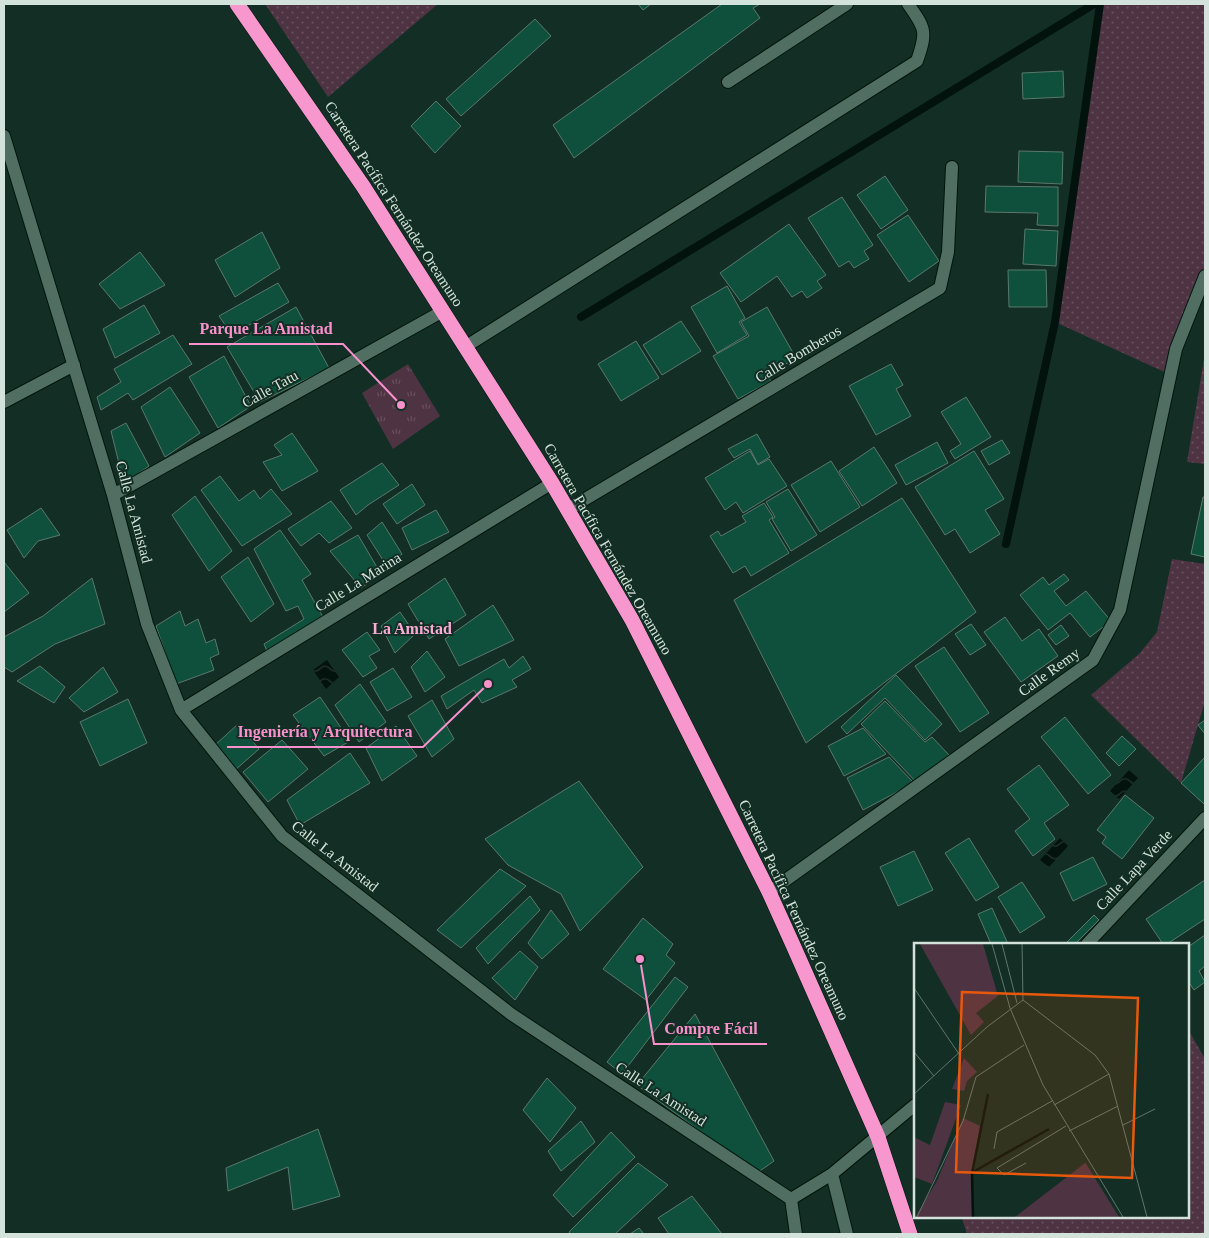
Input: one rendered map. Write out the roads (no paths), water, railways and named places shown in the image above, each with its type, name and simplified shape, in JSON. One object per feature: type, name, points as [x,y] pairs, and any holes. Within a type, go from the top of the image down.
[{"type":"highway","name":"Carretera Pacífica Fernández Oreamuno","points":[[237,4],[363,186],[552,482],[632,620],[769,892],[878,1137],[910,1234]]},
{"type":"street","points":[[728,82],[847,4]]},
{"type":"street","points":[[466,347],[918,61],[925,39],[920,20],[908,4]]},
{"type":"street","name":"Calle La Amistad","points":[[4,136],[113,495],[147,624],[181,710],[282,836],[511,1014],[791,1199]]},
{"type":"street","name":"Calle Bomberos","points":[[568,510],[940,288],[948,252],[952,167]]},
{"type":"street","name":"Calle Remy","points":[[769,892],[1093,660],[1120,610],[1176,350],[1205,276]]},
{"type":"street","name":"Calle Tatu","points":[[113,495],[443,311]]},
{"type":"street","points":[[4,402],[74,364]]},
{"type":"street","name":"Calle La Marina","points":[[181,710],[552,482]]},
{"type":"street","name":"Calle Lapa Verde","points":[[1088,943],[1205,818]]},
{"type":"street","points":[[796,1234],[791,1199],[832,1174],[914,1106]]},
{"type":"street","points":[[832,1174],[847,1234]]},
{"type":"water","points":[[327,660],[339,677],[326,689],[313,670]]},
{"type":"water","points":[[1129,770],[1138,778],[1119,799],[1110,791]]},
{"type":"water","points":[[1060,838],[1068,846],[1049,867],[1040,860]]},
{"type":"waterway","points":[[581,317],[1094,4]]},
{"type":"waterway","points":[[1006,544],[1055,322],[1100,4]]},
{"type":"place","name":"Parque La Amistad","points":[[401,405]]},
{"type":"place","name":"Ingeniería y Arquitectura","points":[[488,684]]},
{"type":"place","name":"Compre Fácil","points":[[640,959]]},
{"type":"district","name":"La Amistad","points":[[412,628]]}]
